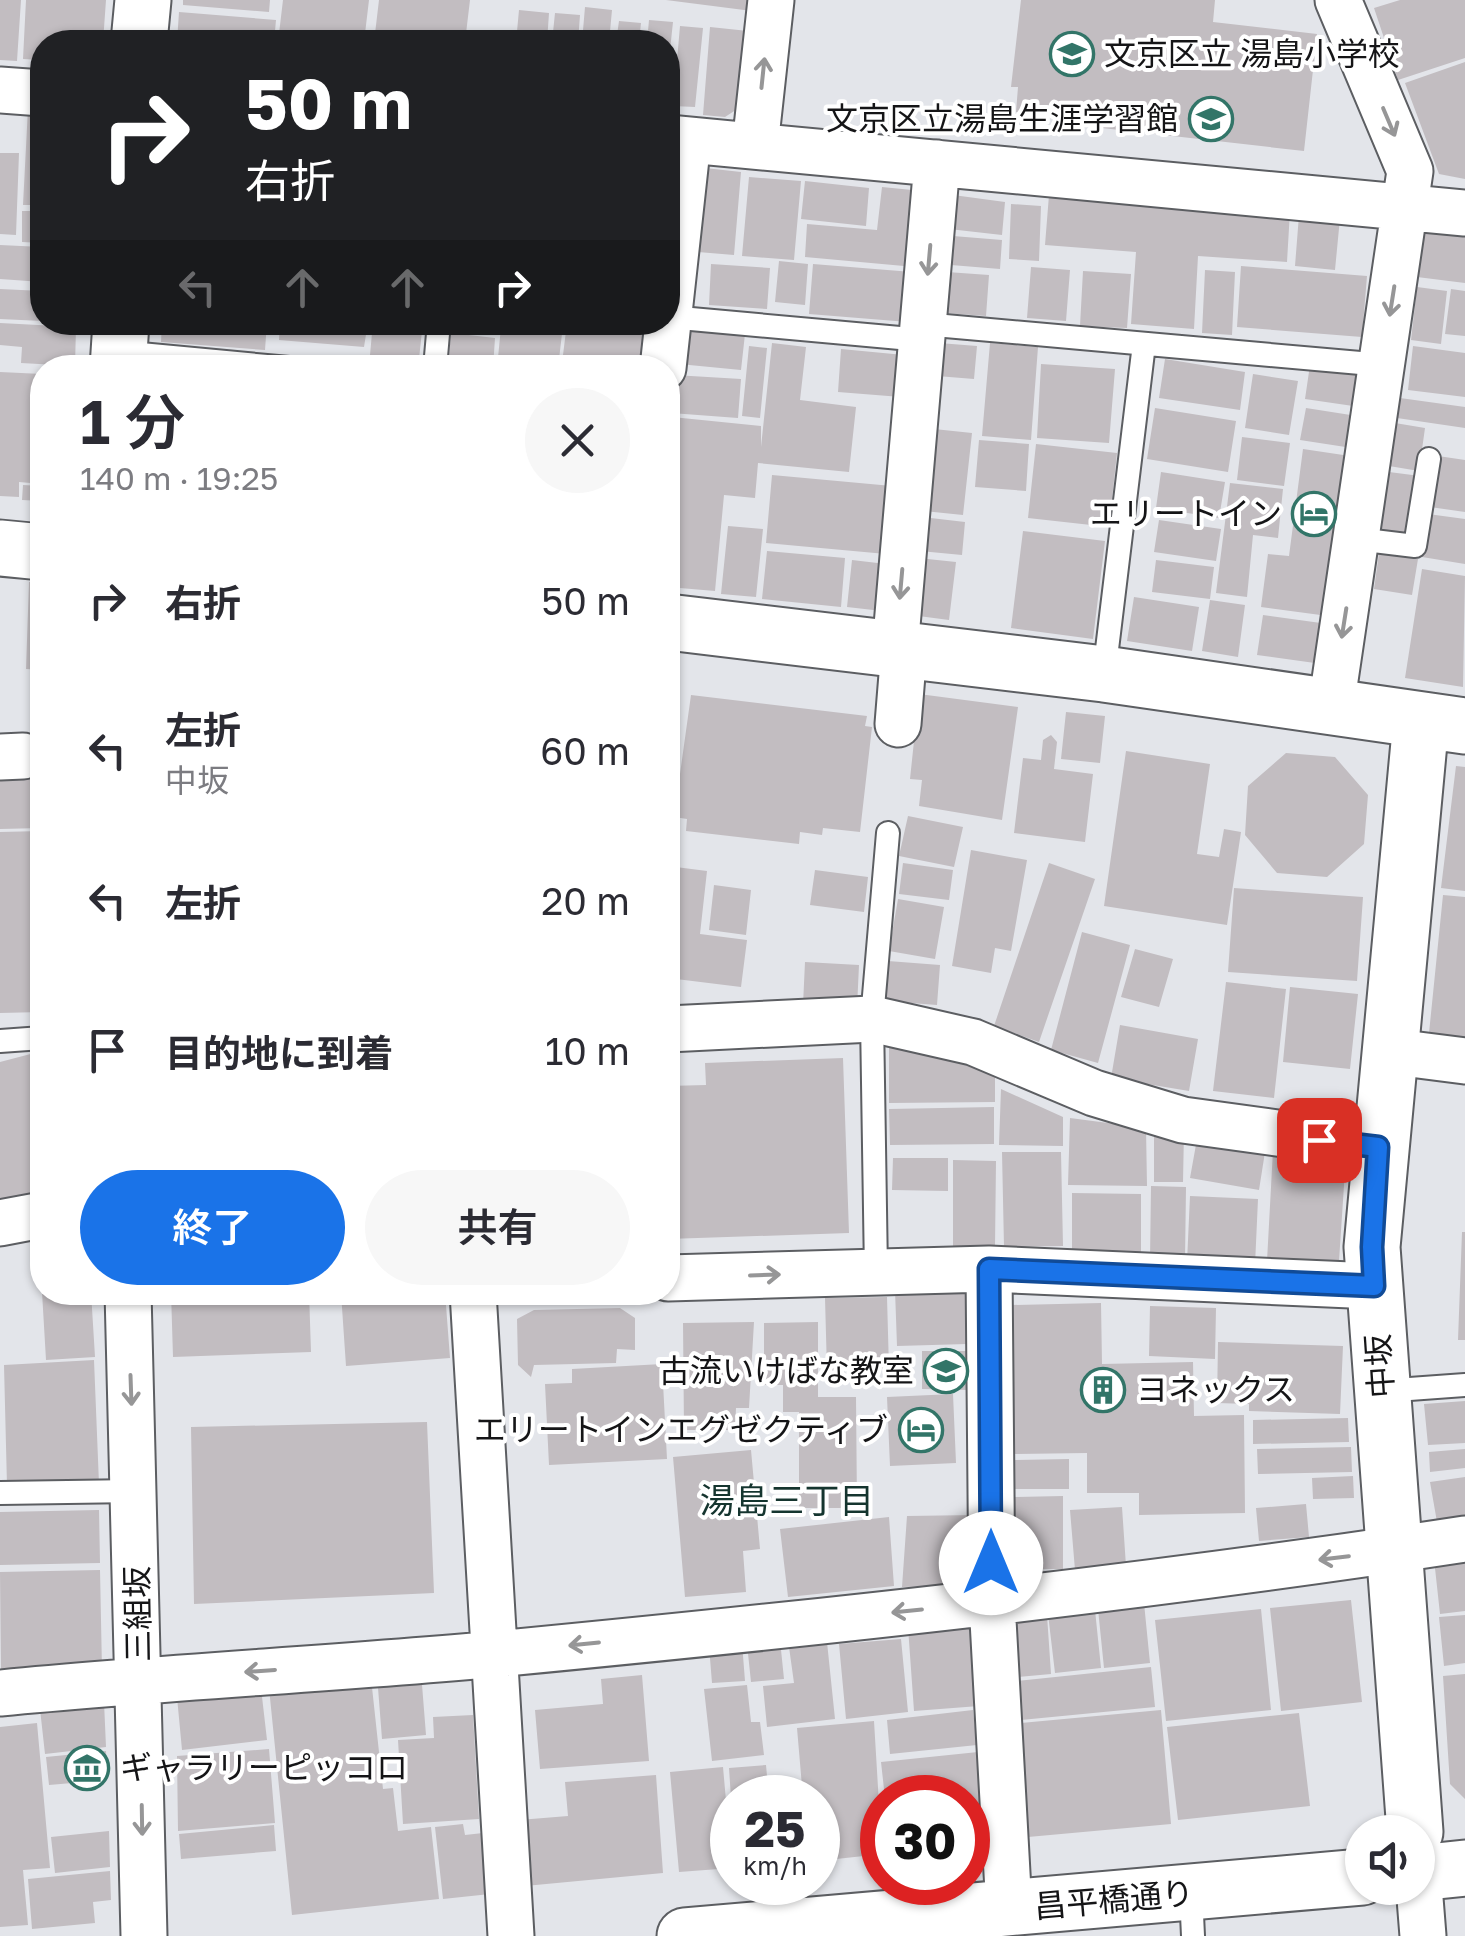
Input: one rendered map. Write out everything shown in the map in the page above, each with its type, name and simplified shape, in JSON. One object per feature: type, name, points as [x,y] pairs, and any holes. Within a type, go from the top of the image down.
[{"type":"street","points":[[140,30],[143,0]]},
{"type":"street","points":[[756,146],[770,0]]},
{"type":"street","points":[[1331,707],[1410,171],[1338,0]]},
{"type":"street","points":[[0,90],[30,92]]},
{"type":"street","points":[[680,139],[1465,213]]},
{"type":"street","points":[[898,724],[899,650],[937,163]]},
{"type":"street","points":[[0,548],[30,551]]},
{"type":"street","points":[[680,623],[1104,674],[1443,723]]},
{"type":"street","name":"中坂","points":[[1414,1815],[1372,1247],[1387,1051],[1443,723]]},
{"type":"street","points":[[680,1028],[872,1019],[973,1042],[1094,1093],[1183,1120],[1378,1147]]},
{"type":"street","points":[[1387,1051],[1465,1061]]},
{"type":"street","points":[[0,1222],[30,1218]]},
{"type":"street","points":[[989,1269],[992,1602],[1010,1909]]},
{"type":"street","points":[[680,1278],[989,1269],[1374,1286]]},
{"type":"street","name":"三組坂","points":[[128,1305],[144,1936]]},
{"type":"street","points":[[474,1305],[511,1936]]},
{"type":"street","points":[[0,1694],[495,1654],[992,1602],[1465,1540]]},
{"type":"street","points":[[1435,1871],[1465,1868]]},
{"type":"street","name":"昌平橋通り","points":[[720,1934],[951,1925],[1010,1909],[1192,1914],[1345,1882]]},
{"type":"street","points":[[1420,1905],[1422,1936]]},
{"type":"lane","points":[[680,318],[1144,344],[1383,365]]},
{"type":"lane","points":[[1104,674],[1144,344]]},
{"type":"lane","points":[[120,347],[184,355]]},
{"type":"lane","points":[[1356,539],[1415,546],[1429,459]]},
{"type":"lane","points":[[876,1272],[872,1019],[888,833]]},
{"type":"lane","points":[[0,1041],[30,1039]]},
{"type":"lane","points":[[1382,1392],[1465,1385]]},
{"type":"lane","points":[[0,1493],[135,1491]]},
{"type":"building","points":[[0,0],[21,0],[17,61],[0,60]]},
{"type":"building","points":[[26,0],[106,0],[104,30],[30,30],[30,59],[23,59]]},
{"type":"building","points":[[183,0],[270,0],[269,12],[183,5]]},
{"type":"building","points":[[283,0],[369,0],[365,30],[279,30]]},
{"type":"building","points":[[379,0],[470,0],[466,30],[375,30]]},
{"type":"building","points":[[666,0],[753,0],[752,11]]},
{"type":"building","points":[[1021,0],[1215,0],[1213,22],[1317,34],[1304,151],[1102,128],[1066,123],[1066,117],[1016,112],[1018,87],[1011,87]]},
{"type":"building","points":[[1400,0],[1465,0],[1465,58],[1398,80],[1374,8]]},
{"type":"building","points":[[585,7],[612,10],[610,30],[583,30]]},
{"type":"building","points":[[519,10],[549,13],[548,30],[517,30]]},
{"type":"building","points":[[179,12],[276,20],[275,30],[178,30]]},
{"type":"building","points":[[555,13],[580,15],[579,30],[553,30]]},
{"type":"building","points":[[649,20],[673,22],[672,30],[648,30]]},
{"type":"building","points":[[619,21],[641,23],[640,30],[618,30]]},
{"type":"building","points":[[680,26],[703,28],[695,107],[680,106]]},
{"type":"building","points":[[710,27],[748,31],[742,106],[725,117],[703,115]]},
{"type":"building","points":[[1465,62],[1465,179],[1439,174],[1405,83]]},
{"type":"building","points":[[28,108],[30,108],[30,205],[23,205]]},
{"type":"building","points":[[0,153],[19,153],[16,235],[0,234]]},
{"type":"building","points":[[705,168],[741,172],[734,255],[698,252]]},
{"type":"building","points":[[749,177],[801,181],[794,260],[742,256]]},
{"type":"building","points":[[805,181],[869,188],[866,226],[801,219]]},
{"type":"building","points":[[882,187],[922,191],[915,267],[805,257],[807,224],[877,230]]},
{"type":"building","points":[[953,195],[1005,202],[1002,235],[949,229]]},
{"type":"building","points":[[1049,195],[1290,211],[1287,262],[1198,256],[1194,329],[1131,324],[1136,252],[1045,245]]},
{"type":"building","points":[[1011,204],[1041,206],[1039,261],[1009,259]]},
{"type":"building","points":[[22,211],[30,211],[30,242],[22,242]]},
{"type":"building","points":[[1299,215],[1340,218],[1335,270],[1295,266]]},
{"type":"building","points":[[1423,230],[1465,236],[1465,283],[1417,277]]},
{"type":"building","points":[[953,236],[1002,240],[1000,269],[951,265]]},
{"type":"building","points":[[0,245],[30,246],[30,281],[0,279]]},
{"type":"building","points":[[779,261],[808,264],[805,305],[775,302]]},
{"type":"building","points":[[711,264],[770,268],[767,309],[709,305]]},
{"type":"building","points":[[813,264],[912,272],[908,322],[809,314]]},
{"type":"building","points":[[1241,266],[1367,276],[1362,337],[1237,327]]},
{"type":"building","points":[[1031,267],[1070,270],[1066,321],[1027,318]]},
{"type":"building","points":[[1205,270],[1235,272],[1232,335],[1202,333]]},
{"type":"building","points":[[1083,271],[1131,274],[1127,328],[1080,326]]},
{"type":"building","points":[[947,272],[989,275],[986,316],[944,313]]},
{"type":"building","points":[[1417,287],[1447,291],[1441,344],[1411,340]]},
{"type":"building","points":[[0,289],[30,290],[30,320],[0,319]]},
{"type":"building","points":[[1451,289],[1465,291],[1465,336],[1445,334]]},
{"type":"building","points":[[0,323],[30,325],[30,335],[76,335],[75,355],[30,355],[30,364],[21,363],[22,347],[0,345]]},
{"type":"building","points":[[682,328],[745,334],[741,370],[680,364]]},
{"type":"building","points":[[161,335],[266,335],[265,350],[161,342]]},
{"type":"building","points":[[279,335],[366,335],[364,347],[279,340]]},
{"type":"building","points":[[372,335],[422,335],[419,355],[370,355]]},
{"type":"building","points":[[451,335],[495,338],[494,355],[449,355]]},
{"type":"building","points":[[500,335],[562,335],[560,355],[498,355]]},
{"type":"building","points":[[566,335],[649,335],[647,355],[563,355]]},
{"type":"building","points":[[772,343],[806,347],[800,400],[856,407],[849,472],[758,463],[755,498],[724,495],[715,591],[680,588],[680,418],[761,426],[761,447]]},
{"type":"building","points":[[939,343],[977,346],[974,379],[937,376]]},
{"type":"building","points":[[990,343],[1038,347],[1031,440],[982,436]]},
{"type":"building","points":[[749,346],[767,348],[760,418],[742,416]]},
{"type":"building","points":[[1413,346],[1465,353],[1465,397],[1408,390]]},
{"type":"building","points":[[841,349],[904,355],[901,397],[838,392]]},
{"type":"building","points":[[1165,359],[1245,372],[1240,410],[1159,398]]},
{"type":"building","points":[[1041,364],[1115,369],[1109,443],[1037,438]]},
{"type":"building","points":[[1310,365],[1364,373],[1360,407],[1305,399]]},
{"type":"building","points":[[0,372],[30,373],[30,483],[19,482],[19,497],[0,496]]},
{"type":"building","points":[[1253,374],[1298,381],[1289,435],[1245,428]]},
{"type":"building","points":[[680,375],[741,379],[738,418],[680,414]]},
{"type":"building","points":[[1400,398],[1465,407],[1465,428],[1397,418]]},
{"type":"building","points":[[1155,408],[1236,421],[1228,472],[1147,459]]},
{"type":"building","points":[[1306,408],[1357,416],[1352,448],[1300,440]]},
{"type":"building","points":[[1395,423],[1425,428],[1419,471],[1389,466]]},
{"type":"building","points":[[934,429],[972,433],[963,515],[924,511]]},
{"type":"building","points":[[1242,437],[1290,443],[1284,486],[1237,480]]},
{"type":"building","points":[[979,440],[1029,444],[1026,491],[975,487]]},
{"type":"building","points":[[1036,444],[1117,453],[1109,527],[1028,518]]},
{"type":"building","points":[[1303,449],[1350,456],[1328,616],[1261,607],[1268,554],[1289,556]]},
{"type":"building","points":[[1438,456],[1465,460],[1465,512],[1430,507]]},
{"type":"building","points":[[1161,472],[1225,482],[1219,518],[1156,508]]},
{"type":"building","points":[[1389,472],[1420,476],[1411,536],[1380,532]]},
{"type":"building","points":[[772,475],[892,486],[886,554],[766,543]]},
{"type":"building","points":[[1230,483],[1283,489],[1278,538],[1253,535],[1247,597],[1216,593]]},
{"type":"building","points":[[23,485],[30,485],[30,500],[22,500]]},
{"type":"building","points":[[1428,514],[1465,519],[1465,564],[1422,557]]},
{"type":"building","points":[[922,517],[965,522],[962,555],[920,551]]},
{"type":"building","points":[[1159,520],[1221,529],[1216,561],[1154,552]]},
{"type":"building","points":[[728,526],[763,529],[756,597],[721,594]]},
{"type":"building","points":[[1023,531],[1105,541],[1093,639],[1011,628]]},
{"type":"building","points":[[767,551],[845,558],[841,607],[762,599]]},
{"type":"building","points":[[1379,553],[1418,559],[1412,595],[1374,589]]},
{"type":"building","points":[[918,558],[956,562],[949,620],[911,615]]},
{"type":"building","points":[[852,560],[886,564],[882,611],[847,607]]},
{"type":"building","points":[[1156,560],[1214,567],[1210,599],[1152,592]]},
{"type":"building","points":[[1422,569],[1465,576],[1463,687],[1405,678]]},
{"type":"building","points":[[29,582],[30,669],[26,669]]},
{"type":"building","points":[[1134,597],[1199,607],[1192,651],[1127,641]]},
{"type":"building","points":[[1210,600],[1245,605],[1238,657],[1202,651]]},
{"type":"building","points":[[1263,615],[1328,624],[1322,664],[1257,655]]},
{"type":"building","points":[[919,694],[1018,707],[1002,820],[919,806],[922,780],[910,779]]},
{"type":"building","points":[[691,695],[867,716],[865,726],[872,727],[860,832],[823,828],[822,835],[800,832],[799,844],[686,831],[687,819],[680,818],[680,774]]},
{"type":"building","points":[[1066,712],[1105,716],[1100,763],[1061,759]]},
{"type":"building","points":[[1051,735],[1057,742],[1054,769],[1093,774],[1085,842],[1014,833],[1023,758],[1041,760],[1043,740]]},
{"type":"building","points":[[1126,751],[1210,764],[1197,854],[1219,857],[1224,829],[1241,832],[1227,925],[1104,906]]},
{"type":"building","points":[[1286,753],[1335,757],[1368,795],[1364,844],[1327,877],[1277,873],[1245,835],[1248,786]]},
{"type":"building","points":[[1456,766],[1465,767],[1465,891],[1441,888]]},
{"type":"building","points":[[30,769],[30,828],[0,829],[0,770]]},
{"type":"building","points":[[908,816],[963,827],[954,867],[899,856]]},
{"type":"building","points":[[30,831],[30,1012],[0,1013],[0,832]]},
{"type":"building","points":[[971,850],[1027,860],[1011,951],[995,948],[991,973],[952,966]]},
{"type":"building","points":[[903,863],[953,870],[949,900],[899,894]]},
{"type":"building","points":[[1049,863],[1095,879],[1039,1042],[994,1026]]},
{"type":"building","points":[[680,868],[707,871],[700,934],[747,940],[741,987],[680,979]]},
{"type":"building","points":[[815,870],[868,877],[864,912],[810,905]]},
{"type":"building","points":[[714,885],[751,890],[746,935],[709,930]]},
{"type":"building","points":[[1234,888],[1363,897],[1357,981],[1228,972]]},
{"type":"building","points":[[1443,895],[1465,897],[1465,1047],[1428,1043]]},
{"type":"building","points":[[898,899],[944,907],[935,959],[889,951]]},
{"type":"building","points":[[1082,932],[1130,945],[1098,1063],[1051,1050]]},
{"type":"building","points":[[1135,949],[1173,959],[1159,1007],[1121,997]]},
{"type":"building","points":[[888,961],[940,965],[937,1005],[885,1001]]},
{"type":"building","points":[[805,962],[859,965],[857,1008],[803,1005]]},
{"type":"building","points":[[1226,982],[1286,989],[1274,1098],[1213,1091]]},
{"type":"building","points":[[1290,987],[1358,994],[1350,1069],[1283,1062]]},
{"type":"building","points":[[1120,1025],[1198,1039],[1189,1091],[1111,1078]]},
{"type":"building","points":[[889,1046],[921,1046],[995,1075],[995,1102],[889,1103]]},
{"type":"building","points":[[30,1054],[30,1197],[0,1204],[0,1062]]},
{"type":"building","points":[[843,1058],[849,1233],[680,1239],[680,1086],[706,1085],[705,1063]]},
{"type":"building","points":[[1001,1089],[1063,1117],[1063,1146],[999,1145]]},
{"type":"building","points":[[994,1107],[994,1144],[890,1145],[889,1109]]},
{"type":"building","points":[[1070,1118],[1146,1128],[1147,1186],[1068,1185]]},
{"type":"building","points":[[1154,1131],[1184,1131],[1183,1182],[1154,1182]]},
{"type":"building","points":[[1197,1139],[1265,1152],[1259,1190],[1190,1178]]},
{"type":"building","points":[[1273,1150],[1346,1155],[1339,1261],[1267,1261]]},
{"type":"building","points":[[1002,1152],[1061,1152],[1063,1246],[1004,1247]]},
{"type":"building","points":[[893,1158],[948,1158],[948,1191],[892,1190]]},
{"type":"building","points":[[953,1160],[996,1161],[995,1246],[953,1246]]},
{"type":"building","points":[[1151,1186],[1186,1187],[1185,1260],[1150,1260]]},
{"type":"building","points":[[1072,1193],[1141,1194],[1141,1254],[1072,1253]]},
{"type":"building","points":[[1190,1196],[1258,1199],[1255,1265],[1187,1262]]},
{"type":"building","points":[[1462,1232],[1465,1340],[1458,1340]]},
{"type":"building","points":[[966,1288],[967,1344],[897,1346],[895,1290]]},
{"type":"building","points":[[887,1297],[889,1369],[827,1371],[825,1298]]},
{"type":"building","name":"ヨネックス","points":[[1101,1303],[1102,1364],[1193,1362],[1194,1416],[1244,1415],[1245,1513],[1139,1515],[1139,1493],[1087,1493],[1087,1453],[1012,1454],[1012,1305]]},
{"type":"building","points":[[43,1305],[92,1305],[95,1357],[46,1360]]},
{"type":"building","points":[[171,1305],[309,1305],[311,1352],[173,1357]]},
{"type":"building","points":[[342,1305],[446,1305],[450,1358],[346,1366]]},
{"type":"building","points":[[1150,1306],[1216,1308],[1215,1359],[1149,1356]]},
{"type":"building","points":[[620,1308],[635,1318],[635,1350],[617,1349],[616,1363],[534,1365],[531,1377],[518,1365],[517,1319],[534,1310]]},
{"type":"building","points":[[754,1322],[749,1408],[736,1408],[735,1430],[684,1430],[683,1323]]},
{"type":"building","points":[[818,1322],[818,1397],[856,1397],[857,1508],[799,1508],[799,1412],[783,1412],[783,1385],[764,1385],[764,1323]]},
{"type":"building","points":[[1218,1342],[1343,1346],[1340,1414],[1249,1411],[1249,1404],[1217,1403]]},
{"type":"building","points":[[922,1351],[968,1351],[968,1390],[922,1389]]},
{"type":"building","points":[[94,1360],[99,1484],[7,1486],[4,1365]]},
{"type":"building","points":[[662,1364],[667,1459],[549,1465],[545,1384],[572,1383],[572,1369]]},
{"type":"building","name":"エリートインエグゼクティブ","points":[[953,1394],[956,1463],[890,1466],[887,1397]]},
{"type":"building","points":[[1465,1401],[1465,1443],[1428,1445],[1424,1404]]},
{"type":"building","points":[[1348,1418],[1349,1442],[1253,1444],[1253,1420]]},
{"type":"building","points":[[427,1422],[434,1593],[194,1604],[191,1427]]},
{"type":"building","points":[[1351,1447],[1352,1472],[1258,1474],[1257,1449]]},
{"type":"building","points":[[1465,1449],[1465,1468],[1430,1472],[1429,1452]]},
{"type":"building","points":[[751,1450],[760,1549],[743,1551],[746,1592],[685,1597],[673,1457]]},
{"type":"building","points":[[1069,1459],[1069,1489],[1011,1489],[1011,1460]]},
{"type":"building","points":[[1353,1476],[1354,1498],[1313,1499],[1312,1478]]},
{"type":"building","points":[[1465,1477],[1465,1518],[1437,1522],[1430,1482]]},
{"type":"building","points":[[1063,1496],[1063,1569],[1012,1569],[1012,1497]]},
{"type":"building","points":[[1306,1504],[1309,1537],[1259,1541],[1256,1508]]},
{"type":"building","points":[[1122,1507],[1126,1566],[1075,1570],[1070,1510]]},
{"type":"building","points":[[99,1510],[100,1563],[0,1565],[0,1512]]},
{"type":"building","points":[[975,1515],[974,1585],[902,1587],[907,1516]]},
{"type":"building","points":[[889,1517],[894,1586],[788,1597],[780,1529]]},
{"type":"building","points":[[1465,1556],[1465,1611],[1440,1614],[1434,1559]]},
{"type":"building","points":[[100,1570],[102,1670],[1,1671],[0,1572]]},
{"type":"building","points":[[1351,1600],[1362,1702],[1281,1711],[1270,1608]]},
{"type":"building","points":[[1144,1603],[1150,1663],[1104,1668],[1098,1609]]},
{"type":"building","points":[[1261,1609],[1271,1710],[1166,1721],[1155,1620]]},
{"type":"building","points":[[1095,1610],[1101,1668],[1055,1673],[1048,1614]]},
{"type":"building","points":[[1047,1615],[1051,1674],[1018,1677],[1014,1619]]},
{"type":"building","points":[[1465,1615],[1465,1663],[1444,1666],[1439,1617]]},
{"type":"building","points":[[973,1622],[979,1706],[914,1711],[908,1627]]},
{"type":"building","points":[[901,1639],[908,1712],[846,1719],[839,1644]]},
{"type":"building","points":[[780,1640],[784,1679],[751,1682],[747,1644]]},
{"type":"building","points":[[827,1642],[835,1719],[767,1727],[763,1686],[794,1683],[789,1647]]},
{"type":"building","points":[[742,1643],[745,1681],[712,1683],[709,1646]]},
{"type":"building","points":[[1151,1667],[1155,1707],[1021,1720],[1017,1681]]},
{"type":"building","points":[[421,1672],[426,1735],[382,1739],[377,1675]]},
{"type":"building","points":[[1465,1674],[1465,1799],[1450,1784],[1443,1676]]},
{"type":"building","points":[[642,1675],[649,1761],[540,1769],[535,1710],[603,1704],[601,1679]]},
{"type":"building","points":[[371,1678],[383,1789],[393,1788],[398,1831],[431,1827],[439,1899],[292,1915],[269,1688]]},
{"type":"building","points":[[747,1685],[751,1722],[760,1722],[764,1755],[712,1761],[704,1689]]},
{"type":"building","points":[[261,1688],[267,1740],[182,1750],[177,1697]]},
{"type":"building","points":[[104,1702],[106,1747],[45,1754],[40,1709]]},
{"type":"building","points":[[973,1710],[977,1745],[890,1754],[887,1720]]},
{"type":"building","points":[[1161,1710],[1171,1824],[1028,1837],[1021,1723]]},
{"type":"building","points":[[1299,1713],[1310,1806],[1178,1820],[1167,1727]]},
{"type":"building","points":[[473,1715],[479,1819],[403,1824],[398,1740],[434,1738],[433,1717]]},
{"type":"building","points":[[874,1721],[877,1775],[860,1775],[860,1856],[840,1859],[840,1775],[801,1775],[797,1728]]},
{"type":"building","points":[[37,1723],[50,1868],[23,1870],[28,1925],[0,1927],[0,1727]]},
{"type":"building","points":[[269,1749],[275,1823],[178,1831],[177,1756]]},
{"type":"building","points":[[106,1751],[107,1780],[49,1785],[46,1757]]},
{"type":"building","points":[[978,1752],[980,1775],[882,1775],[881,1762]]},
{"type":"building","points":[[766,1765],[767,1775],[729,1775],[729,1768]]},
{"type":"building","points":[[723,1767],[724,1775],[710,1775],[710,1870],[679,1872],[670,1772]]},
{"type":"building","points":[[656,1775],[663,1873],[525,1886],[519,1820],[568,1816],[565,1782]]},
{"type":"building","points":[[463,1824],[465,1835],[483,1833],[490,1894],[443,1899],[435,1827]]},
{"type":"building","points":[[274,1825],[276,1851],[181,1859],[179,1834]]},
{"type":"building","points":[[109,1831],[110,1867],[55,1873],[51,1837]]},
{"type":"building","points":[[110,1871],[111,1900],[93,1902],[95,1923],[32,1929],[28,1879]]},
{"type":"place","name":"文京区立 湯島小学校","points":[[1072,54]]},
{"type":"place","name":"文京区立湯島生涯学習館","points":[[1211,119]]},
{"type":"place","name":"エリートイン","points":[[1314,514]]},
{"type":"place","name":"古流いけばな教室","points":[[946,1371]]},
{"type":"place","name":"ヨネックス","points":[[1103,1390]]},
{"type":"place","name":"エリートインエグゼクティブ","points":[[921,1430]]},
{"type":"place","name":"ギャラリーピッコロ","points":[[87,1768]]},
{"type":"district","name":"湯島三丁目","points":[[787,1501]]},
{"type":"route","points":[[991,1563],[989,1269],[1374,1286],[1372,1247],[1378,1147],[1319,1140]]}]
